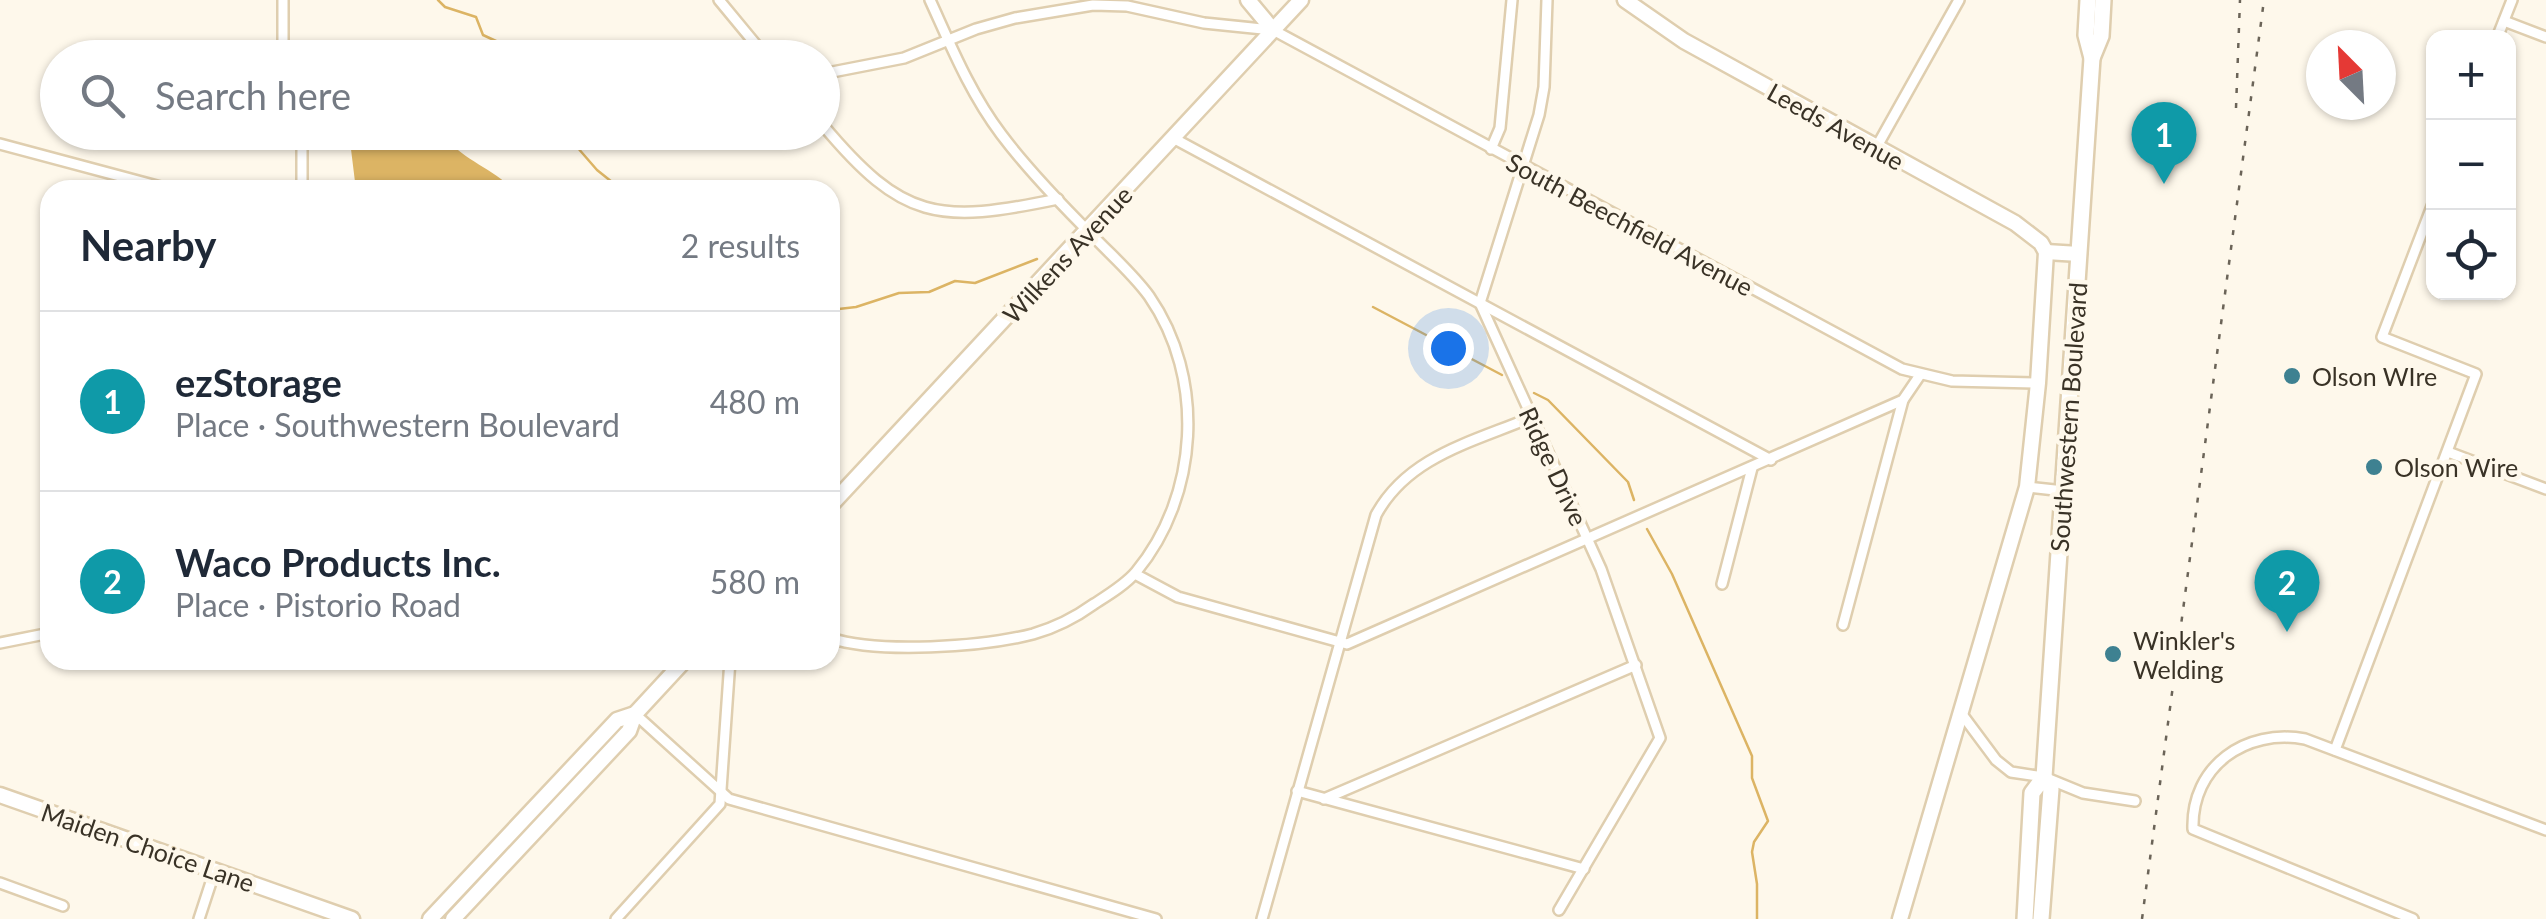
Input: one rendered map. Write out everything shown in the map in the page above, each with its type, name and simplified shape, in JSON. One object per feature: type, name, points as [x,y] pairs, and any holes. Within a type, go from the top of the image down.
[{"type":"main road","name":"South Beechfield Avenue","points":[[1248,0],[1273,30]]},
{"type":"main road","name":"Wilkens Avenue","points":[[840,495],[1302,0]]},
{"type":"main road","name":"Leeds Avenue","points":[[1625,0],[1684,41],[2015,223],[2046,252]]},
{"type":"main road","name":"Southwestern Boulevard","points":[[2088,0],[2086,34],[2092,58]]},
{"type":"main road","name":"Southwestern Boulevard","points":[[2025,919],[2032,793],[2044,777],[2092,58],[2100,36],[2103,0]]},
{"type":"main road","points":[[1900,919],[2026,487],[2038,383],[2046,252],[2079,254]]},
{"type":"main road","points":[[453,919],[629,731],[634,714],[676,670]]},
{"type":"main road","points":[[430,919],[616,720],[634,714]]},
{"type":"main road","name":"Southwestern Boulevard","points":[[2041,919],[2051,789],[2044,777]]},
{"type":"main road","name":"Maiden Choice Lane","points":[[0,795],[352,919]]},
{"type":"street","points":[[282,40],[283,0]]},
{"type":"street","points":[[719,0],[752,40]]},
{"type":"street","points":[[840,640],[883,648],[1008,639],[1036,633],[1082,612],[1134,574],[1174,510],[1185,467],[1187,410],[1178,358],[1160,314],[1133,276],[1058,200],[998,131],[970,86],[930,0]]},
{"type":"street","points":[[1492,149],[1500,128],[1512,0]]},
{"type":"street","points":[[1480,304],[1539,115],[1547,0]]},
{"type":"street","points":[[1876,148],[1958,0]]},
{"type":"street","points":[[2500,30],[2512,0]]},
{"type":"street","points":[[840,70],[904,58],[1016,18],[1092,5],[1127,6],[1204,23],[1273,30]]},
{"type":"street","points":[[2504,21],[2546,37]]},
{"type":"street","name":"South Beechfield Avenue","points":[[1273,30],[1886,362],[1920,375],[1952,381],[2038,383]]},
{"type":"street","points":[[1173,138],[1771,460]]},
{"type":"street","points":[[0,144],[135,180]]},
{"type":"street","points":[[840,144],[887,190],[929,209],[985,214],[1058,200]]},
{"type":"street","points":[[302,150],[302,180]]},
{"type":"street","points":[[2335,750],[2476,374],[2382,338],[2430,210]]},
{"type":"street","name":"Ridge Drive","points":[[1480,304],[1588,538],[1660,738],[1559,910]]},
{"type":"street","points":[[1844,625],[1903,400],[1920,375]]},
{"type":"street","points":[[1134,574],[1178,597],[1347,644],[1903,400]]},
{"type":"street","points":[[1262,919],[1376,515],[1394,485],[1418,466],[1532,418]]},
{"type":"street","points":[[2448,452],[2546,488]]},
{"type":"street","points":[[1722,584],[1752,468]]},
{"type":"street","points":[[2026,487],[2064,491]]},
{"type":"street","points":[[0,643],[40,635]]},
{"type":"street","points":[[1324,799],[1636,664]]},
{"type":"street","points":[[616,919],[720,804],[729,670]]},
{"type":"street","points":[[1960,713],[1996,760],[2011,772],[2044,777],[2083,792],[2135,801]]},
{"type":"street","points":[[634,714],[729,799],[1156,919]]},
{"type":"street","points":[[2413,919],[2194,829],[2198,790],[2239,747],[2254,740],[2286,735],[2546,830]]},
{"type":"street","points":[[1297,791],[1584,869]]},
{"type":"street","points":[[199,919],[216,870]]},
{"type":"street","points":[[0,883],[63,906]]},
{"type":"shaded area","points":[[351,150],[458,150],[502,180],[355,180]]},
{"type":"waterway","points":[[438,0],[445,7],[476,17],[483,35],[494,40]]},
{"type":"waterway","points":[[580,150],[610,180]]},
{"type":"waterway","points":[[840,309],[899,293],[929,292],[955,281],[975,283],[1037,259]]},
{"type":"waterway","points":[[1373,307],[1502,375]]},
{"type":"waterway","points":[[1534,393],[1548,400],[1628,482],[1634,500]]},
{"type":"waterway","points":[[1647,529],[1672,574],[1752,756],[1752,778],[1768,821],[1752,852],[1757,919]]},
{"type":"railway","points":[[2236,108],[2240,0]]},
{"type":"railway","points":[[2142,919],[2264,0]]},
{"type":"place","name":"ezStorage","points":[[2164,184]]},
{"type":"place","name":"Olson WIre","points":[[2292,376]]},
{"type":"place","name":"Olson Wire","points":[[2374,467]]},
{"type":"place","name":"Waco Products Inc.","points":[[2287,632]]},
{"type":"place","name":"Winkler's Welding","points":[[2113,654]]}]
